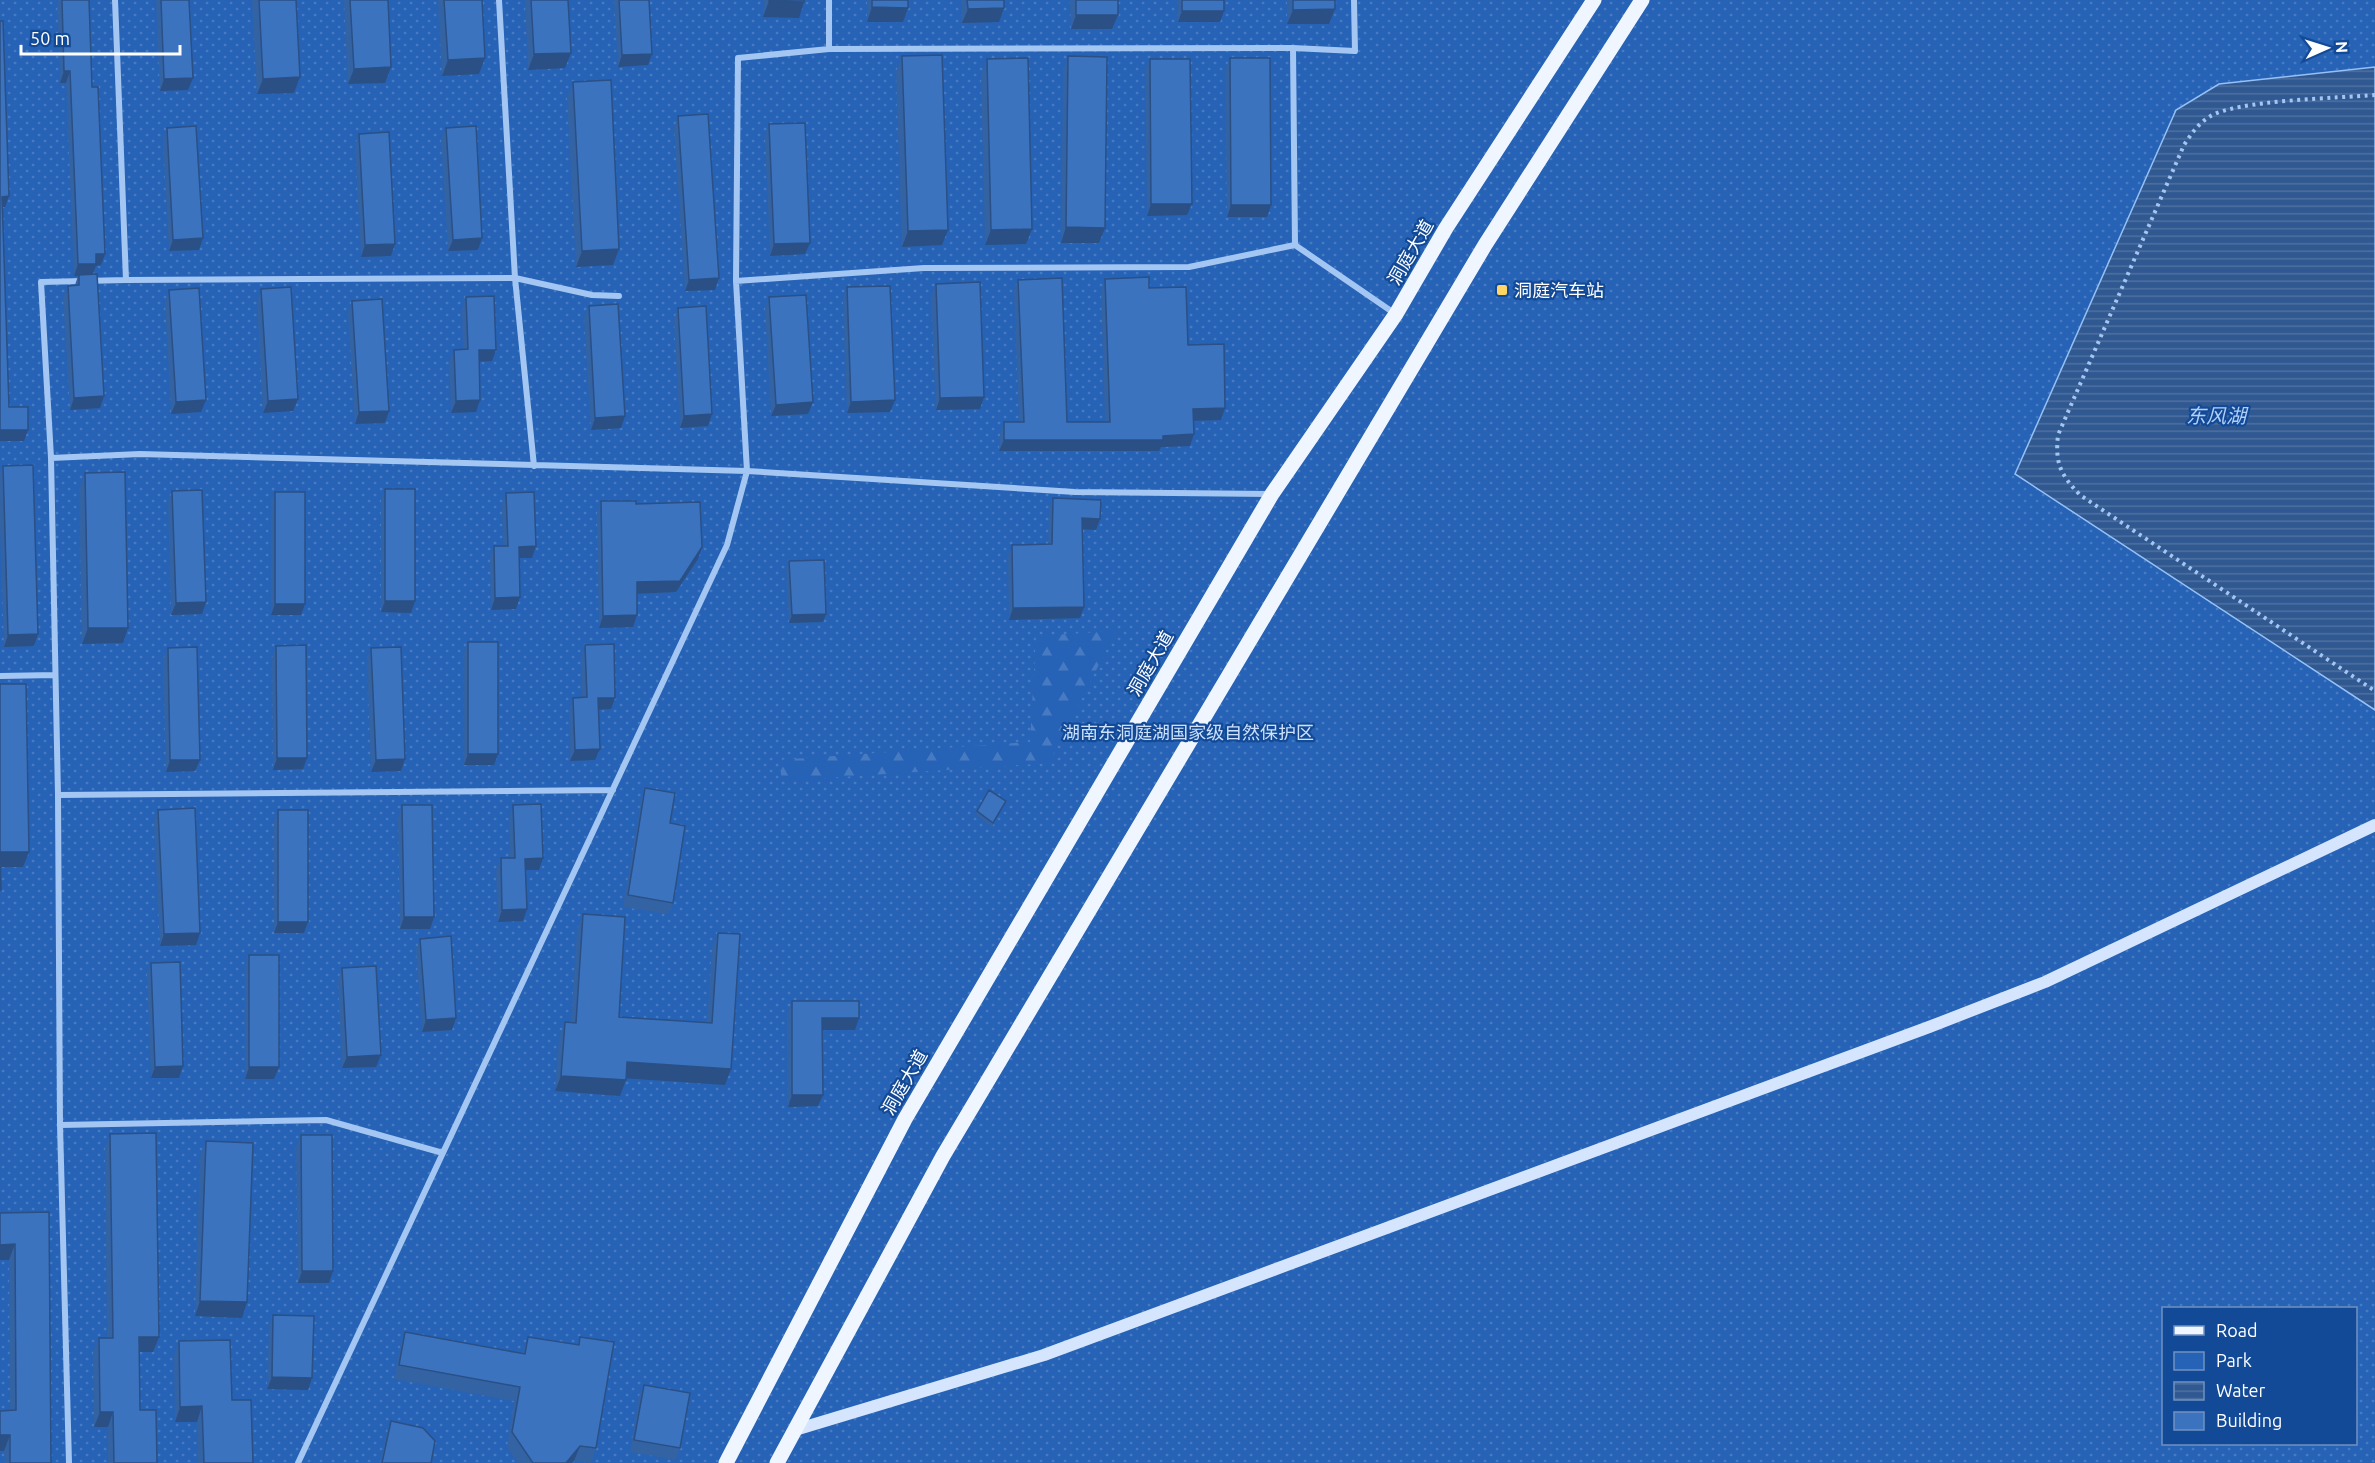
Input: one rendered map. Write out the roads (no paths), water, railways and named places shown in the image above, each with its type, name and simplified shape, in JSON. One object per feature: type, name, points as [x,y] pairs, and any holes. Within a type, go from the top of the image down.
[{"type":"main road","name":"洞庭大道","points":[[726,1463],[905,1119],[1272,494],[1396,314],[1446,228],[1594,0]]},
{"type":"main road","points":[[777,1463],[942,1156],[1485,245],[1642,0]]},
{"type":"street","points":[[115,0],[126,279]]},
{"type":"street","points":[[498,0],[514,278],[534,466]]},
{"type":"street","points":[[828,49],[830,0]]},
{"type":"street","points":[[298,1463],[727,545],[747,471],[736,281],[738,58],[828,49],[1293,48],[1355,51],[1354,0]]},
{"type":"street","points":[[1293,48],[1296,245]]},
{"type":"street","points":[[736,281],[924,268],[1189,267],[1296,245],[1396,314]]},
{"type":"street","points":[[69,1463],[60,1125],[58,795],[51,458],[41,282],[126,279],[514,278],[592,295],[619,297]]},
{"type":"street","points":[[51,458],[140,454],[747,471],[1075,492],[1272,494]]},
{"type":"street","points":[[0,676],[54,675]]},
{"type":"street","points":[[58,795],[613,790]]},
{"type":"street","points":[[795,1430],[1044,1355],[1929,1027],[2045,982],[2375,825]]},
{"type":"street","points":[[60,1125],[326,1120],[443,1153]]},
{"type":"water","name":"东风湖","points":[[2375,67],[2375,710],[2015,474],[2176,110],[2219,84]]},
{"type":"place","name":"洞庭汽车站","points":[[1502,290]]},
{"type":"park label","name":"湖南东洞庭湖国家级自然保护区","points":[[1188,732]]}]
